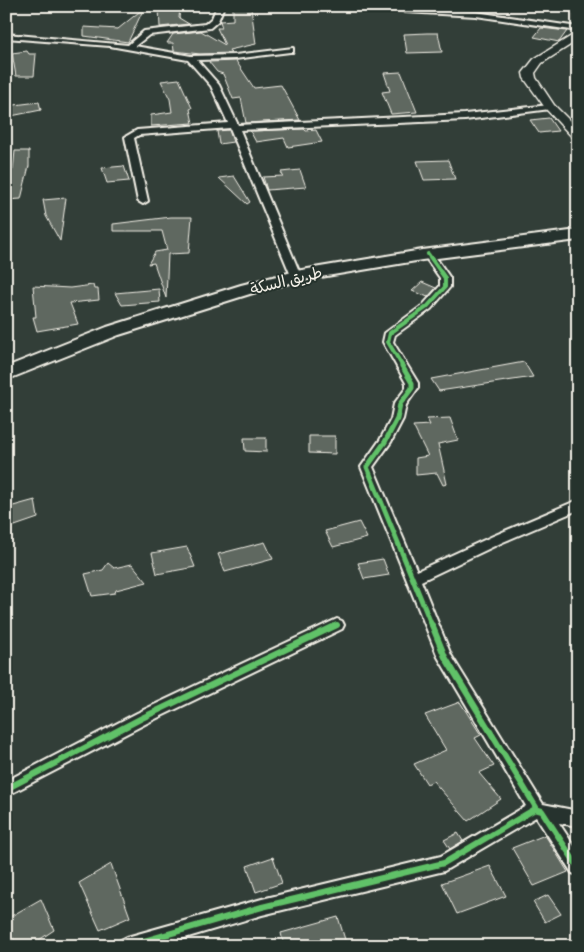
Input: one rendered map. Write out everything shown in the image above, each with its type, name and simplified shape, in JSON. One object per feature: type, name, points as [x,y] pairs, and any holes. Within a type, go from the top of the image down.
[{"type":"main road","name":"طريق السكة","points":[[6,374],[113,331],[296,276],[428,254],[578,235]]},
{"type":"street","points":[[130,47],[141,36],[148,33],[208,26],[215,19],[221,6]]},
{"type":"street","points":[[395,6],[404,10],[476,14],[578,29]]},
{"type":"street","points":[[578,35],[538,61],[529,73],[530,78],[550,107],[578,136]]},
{"type":"street","points":[[6,36],[96,42],[191,58],[235,57],[290,50]]},
{"type":"street","points":[[191,58],[215,85],[296,276]]},
{"type":"street","points":[[143,201],[129,137],[137,134],[234,126],[465,117],[550,107]]},
{"type":"street","points":[[428,254],[445,278],[445,287],[427,307],[390,333],[388,342],[412,383],[412,388],[400,404],[397,419],[385,442],[367,467],[445,657],[540,811],[578,867]]},
{"type":"street","points":[[413,579],[498,539],[578,505]]},
{"type":"street","points":[[6,789],[142,718],[337,624]]},
{"type":"street","points":[[126,946],[262,907],[444,863],[532,810],[578,820]]},
{"type":"building","points":[[233,6],[251,8],[256,44],[229,50],[231,53],[200,54],[174,51],[173,43],[167,43],[173,34],[201,31],[225,45],[217,28],[222,28],[220,21],[233,20]]},
{"type":"building","points":[[144,8],[128,42],[84,36],[84,27],[118,29]]},
{"type":"building","points":[[159,8],[180,8],[179,18],[189,24],[160,27]]},
{"type":"building","points":[[541,28],[567,31],[559,42],[534,37]]},
{"type":"building","points":[[438,33],[442,52],[407,53],[404,34]]},
{"type":"building","points":[[27,51],[29,54],[36,54],[34,76],[16,76],[12,53]]},
{"type":"building","points":[[236,61],[254,88],[281,85],[300,120],[246,123],[241,98],[233,99],[223,74],[217,72],[209,62]]},
{"type":"building","points":[[401,72],[417,112],[391,114],[382,92],[390,91],[384,73]]},
{"type":"building","points":[[179,79],[192,108],[190,109],[193,123],[151,126],[151,115],[172,112],[170,99],[161,81]]},
{"type":"building","points":[[39,102],[41,110],[6,117],[6,106]]},
{"type":"building","points":[[549,118],[558,131],[539,133],[530,120]]},
{"type":"building","points":[[304,129],[306,131],[316,130],[322,142],[288,147],[284,138],[256,142],[250,131]]},
{"type":"building","points":[[229,130],[233,142],[219,144],[217,131]]},
{"type":"building","points":[[15,151],[29,151],[29,166],[21,199],[6,200],[6,189],[10,189],[8,170],[13,170]]},
{"type":"building","points":[[448,160],[455,179],[424,180],[417,161]]},
{"type":"building","points":[[124,166],[129,181],[107,183],[102,168]]},
{"type":"building","points":[[300,170],[306,187],[267,190],[263,177],[283,176],[281,172]]},
{"type":"building","points":[[234,176],[250,202],[247,204],[219,178]]},
{"type":"building","points":[[66,198],[60,241],[46,216],[43,200]]},
{"type":"building","points":[[171,217],[192,217],[189,253],[168,254],[166,298],[154,263],[148,264],[155,252],[167,250],[162,231],[113,231],[113,224]]},
{"type":"building","points":[[422,282],[436,288],[428,297],[412,291]]},
{"type":"building","points":[[93,285],[94,289],[98,289],[99,300],[70,303],[78,324],[37,331],[33,317],[36,317],[33,286],[70,288]]},
{"type":"building","points":[[159,289],[160,302],[122,305],[115,293]]},
{"type":"building","points":[[524,362],[533,377],[439,391],[431,379]]},
{"type":"building","points":[[450,418],[458,440],[438,444],[447,484],[443,485],[437,473],[416,475],[416,458],[428,456],[413,426],[430,425],[427,419]]},
{"type":"building","points":[[309,436],[335,436],[335,454],[309,453]]},
{"type":"building","points":[[244,438],[266,438],[266,452],[245,451]]},
{"type":"building","points":[[35,500],[38,518],[6,529],[6,508]]},
{"type":"building","points":[[359,522],[367,538],[333,547],[325,531]]},
{"type":"building","points":[[265,542],[273,559],[225,572],[218,554]]},
{"type":"building","points":[[187,547],[195,567],[157,574],[152,553]]},
{"type":"building","points":[[383,559],[389,575],[364,579],[358,563]]},
{"type":"building","points":[[108,563],[114,568],[132,564],[147,582],[116,590],[115,593],[92,596],[85,574],[103,570]]},
{"type":"building","points":[[460,702],[481,735],[475,738],[494,766],[479,773],[501,799],[468,821],[433,781],[427,784],[414,764],[446,750],[425,715]]},
{"type":"building","points":[[458,833],[463,841],[450,849],[444,840]]},
{"type":"building","points":[[545,835],[568,872],[534,886],[512,848]]},
{"type":"building","points":[[273,857],[282,883],[256,892],[247,866]]},
{"type":"building","points":[[111,864],[130,917],[100,930],[79,883]]},
{"type":"building","points":[[490,866],[506,896],[457,914],[442,883]]},
{"type":"building","points":[[548,895],[561,914],[545,922],[533,902]]},
{"type":"building","points":[[41,899],[54,930],[30,946],[17,946],[6,924],[6,919]]},
{"type":"building","points":[[338,917],[347,946],[284,946],[281,933]]},
{"type":"cycle path","points":[[428,254],[445,278],[445,287],[427,307],[390,333],[388,342],[412,383],[412,388],[400,404],[397,419],[385,442],[367,467],[445,657],[537,809]]},
{"type":"cycle path","points":[[6,789],[142,718],[337,625]]},
{"type":"cycle path","points":[[127,946],[262,907],[444,863],[535,809],[542,811],[578,867]]}]
